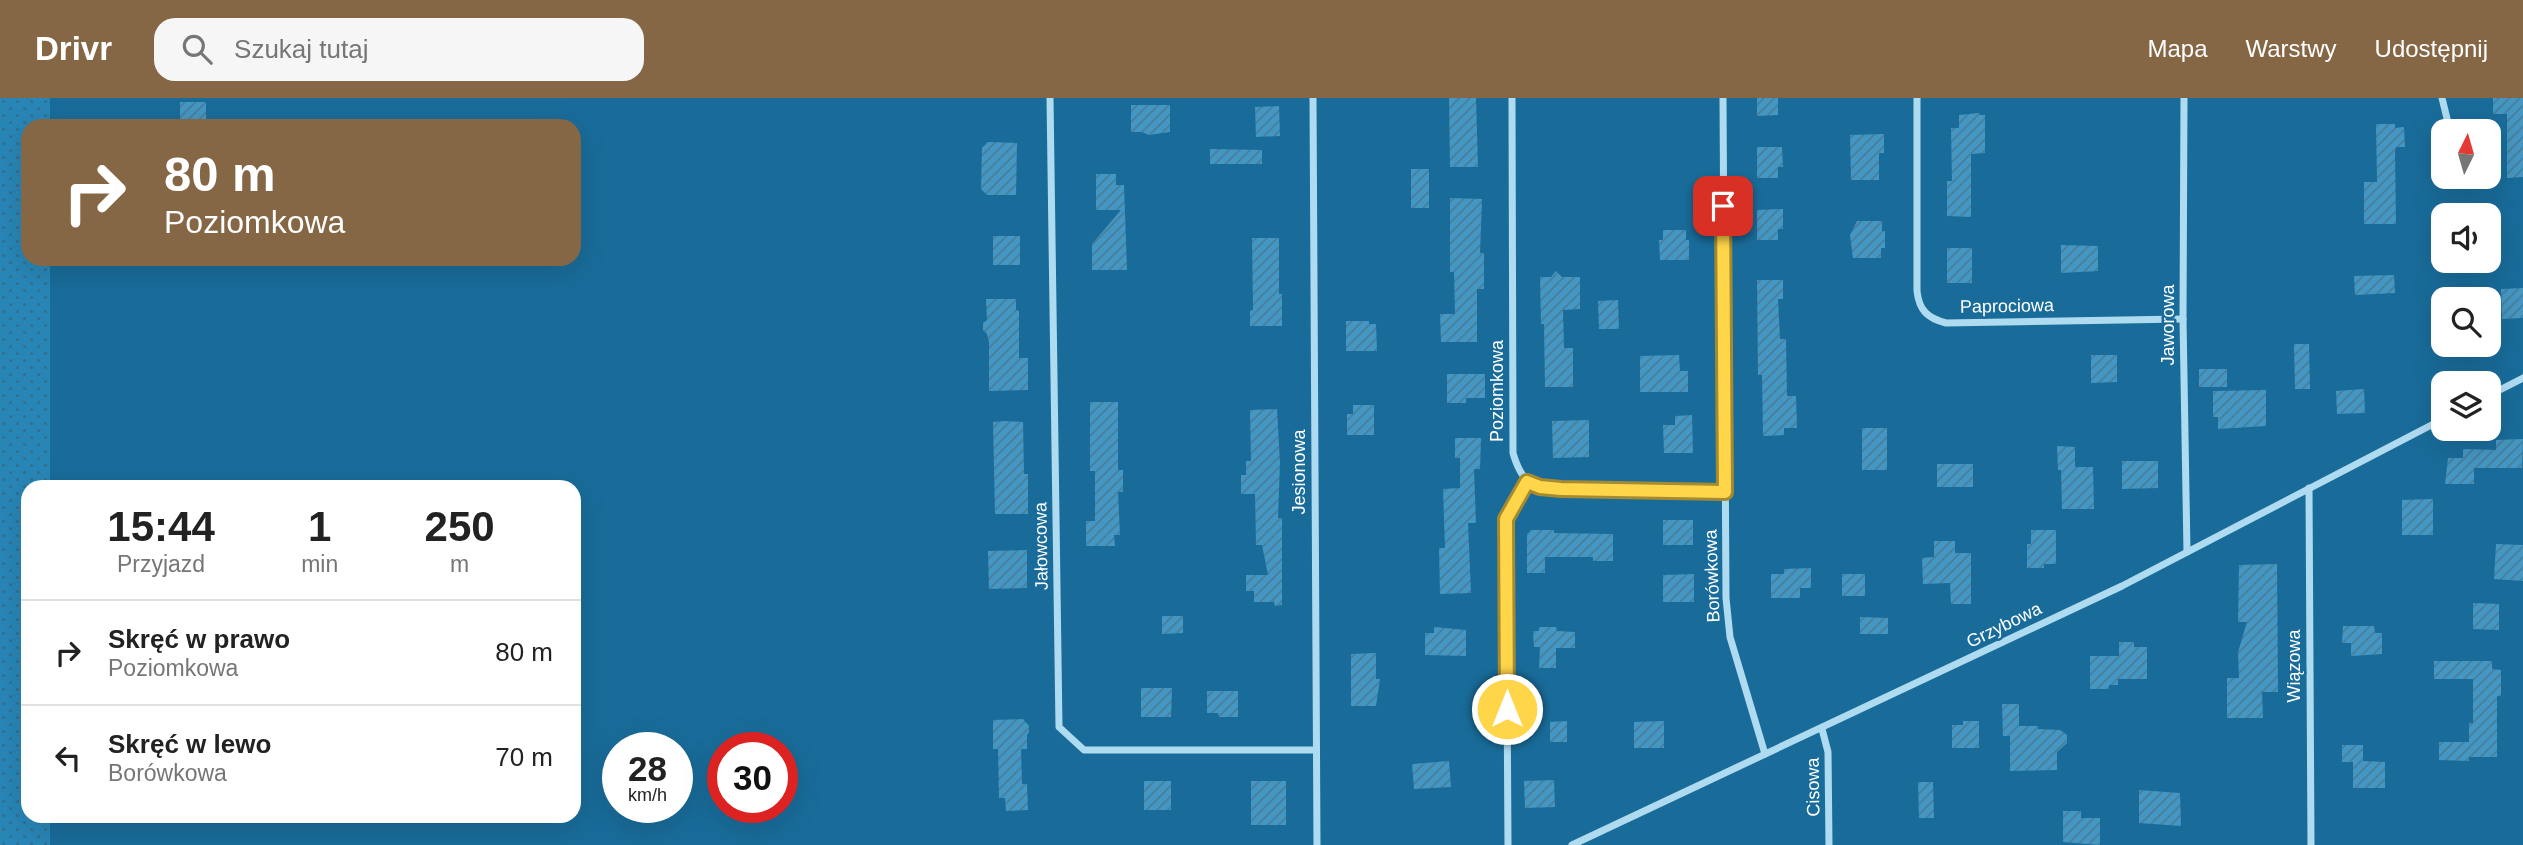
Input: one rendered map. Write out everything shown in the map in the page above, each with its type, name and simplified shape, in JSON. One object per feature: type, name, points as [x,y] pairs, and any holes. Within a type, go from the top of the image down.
[{"type":"street","name":"Jałowcowa","points":[[1050,98],[1059,727],[1084,750],[1317,750]]},
{"type":"street","name":"Jesionowa","points":[[1313,98],[1317,845]]},
{"type":"street","name":"Poziomkowa","points":[[1512,98],[1513,453],[1517,468],[1527,482]]},
{"type":"street","name":"Borówkowa","points":[[1723,98],[1726,598],[1730,637],[1765,754]]},
{"type":"street","name":"Paprociowa","points":[[1917,98],[1917,291],[1919,304],[1933,320],[1946,323],[2183,319]]},
{"type":"street","name":"Jaworowa","points":[[2184,98],[2183,319],[2187,552]]},
{"type":"street","points":[[2442,98],[2446,119]]},
{"type":"street","points":[[2501,389],[2523,378]]},
{"type":"street","name":"Grzybowa","points":[[1572,845],[2109,592],[2431,425]]},
{"type":"street","points":[[1508,845],[1506,519],[1527,482],[1540,487],[1561,489],[1725,492]]},
{"type":"street","name":"Wiązowa","points":[[2309,488],[2311,845]]},
{"type":"street","name":"Cisowa","points":[[1822,729],[1828,752],[1829,845]]},
{"type":"shaded area","points":[[0,98],[50,98],[50,119],[21,119],[21,266],[50,266],[50,480],[21,480],[21,823],[50,823],[50,845],[0,845]]},
{"type":"building","points":[[1449,98],[1476,98],[1478,167],[1450,167]]},
{"type":"building","points":[[1757,98],[1778,98],[1778,115],[1757,116]]},
{"type":"building","points":[[2493,98],[2523,98],[2523,177],[2507,178],[2507,114],[2493,114]]},
{"type":"building","points":[[180,102],[206,102],[206,119],[180,119]]},
{"type":"building","points":[[1131,105],[1170,105],[1170,132],[1149,135],[1131,132]]},
{"type":"building","points":[[1279,106],[1280,136],[1256,137],[1255,107]]},
{"type":"building","points":[[1959,115],[1985,115],[1985,153],[1971,154],[1971,217],[1947,216],[1947,181],[1952,181],[1951,128],[1959,128]]},
{"type":"building","points":[[2376,124],[2404,127],[2405,147],[2396,147],[2395,152],[2396,224],[2364,224],[2364,182],[2377,182]]},
{"type":"building","points":[[1884,134],[1884,153],[1879,153],[1879,180],[1851,180],[1850,135]]},
{"type":"building","points":[[988,142],[1017,143],[1016,195],[987,195],[981,189],[982,148]]},
{"type":"building","points":[[1757,147],[1782,147],[1783,167],[1778,167],[1778,178],[1757,178]]},
{"type":"building","points":[[1210,149],[1262,150],[1262,164],[1210,164]]},
{"type":"building","points":[[1411,169],[1429,169],[1429,208],[1411,208]]},
{"type":"building","points":[[1096,174],[1116,174],[1116,185],[1124,185],[1127,270],[1092,270],[1092,244],[1121,210],[1096,210]]},
{"type":"building","points":[[1450,198],[1482,199],[1480,253],[1484,253],[1484,289],[1477,289],[1477,342],[1441,342],[1440,314],[1455,314],[1454,272],[1450,272]]},
{"type":"building","points":[[1783,209],[1783,229],[1778,229],[1778,240],[1757,240],[1757,210]]},
{"type":"building","points":[[1857,221],[1882,221],[1885,248],[1881,248],[1881,258],[1853,258],[1850,235]]},
{"type":"building","points":[[1663,230],[1686,230],[1689,260],[1660,260],[1659,240],[1663,240]]},
{"type":"building","points":[[993,236],[1020,236],[1020,265],[993,265]]},
{"type":"building","points":[[1252,238],[1279,238],[1282,326],[1250,326],[1250,311],[1253,310]]},
{"type":"building","points":[[2061,245],[2098,246],[2098,271],[2061,273]]},
{"type":"building","points":[[1947,248],[1972,248],[1972,283],[1947,283]]},
{"type":"building","points":[[1556,271],[1562,277],[1580,277],[1580,309],[1563,310],[1564,348],[1573,348],[1573,387],[1545,387],[1540,277],[1551,277]]},
{"type":"building","points":[[2394,275],[2395,293],[2355,295],[2354,276]]},
{"type":"building","points":[[1757,280],[1783,280],[1783,299],[1778,299],[1780,339],[1786,339],[1787,396],[1796,396],[1797,428],[1784,428],[1784,435],[1763,436],[1762,375],[1758,375]]},
{"type":"building","points":[[2523,288],[2523,318],[2502,319],[2501,289]]},
{"type":"building","points":[[986,299],[1016,299],[1016,310],[1019,311],[1019,358],[1028,358],[1028,390],[989,391],[989,342],[983,330],[983,323],[987,320]]},
{"type":"building","points":[[1618,300],[1619,329],[1599,329],[1598,301]]},
{"type":"building","points":[[1346,321],[1369,321],[1369,324],[1376,324],[1377,351],[1346,351]]},
{"type":"building","points":[[2294,344],[2309,344],[2310,389],[2295,389]]},
{"type":"building","points":[[1679,355],[1680,371],[1688,371],[1688,392],[1640,392],[1640,356]]},
{"type":"building","points":[[2091,355],[2117,355],[2117,382],[2091,383]]},
{"type":"building","points":[[2199,369],[2227,369],[2227,387],[2199,387]]},
{"type":"building","points":[[1447,374],[1485,374],[1485,398],[1466,398],[1466,403],[1447,403]]},
{"type":"building","points":[[2364,389],[2365,413],[2337,414],[2336,391]]},
{"type":"building","points":[[2266,390],[2266,426],[2218,429],[2218,417],[2213,417],[2213,391]]},
{"type":"building","points":[[1090,402],[1118,402],[1118,470],[1123,470],[1123,492],[1118,492],[1120,535],[1114,535],[1115,546],[1086,546],[1086,521],[1095,521],[1095,471],[1090,471]]},
{"type":"building","points":[[1353,405],[1374,405],[1374,435],[1347,435],[1347,414],[1353,414]]},
{"type":"building","points":[[1277,409],[1280,463],[1278,518],[1282,518],[1282,605],[1275,606],[1273,599],[1273,602],[1254,602],[1254,591],[1246,591],[1246,575],[1268,575],[1262,545],[1256,545],[1255,494],[1241,494],[1241,475],[1246,475],[1246,461],[1251,461],[1250,410]]},
{"type":"building","points":[[1692,415],[1693,453],[1664,453],[1663,425],[1675,425],[1675,416]]},
{"type":"building","points":[[1589,420],[1589,457],[1553,458],[1552,421]]},
{"type":"building","points":[[993,422],[1023,422],[1024,474],[1028,474],[1028,514],[995,514]]},
{"type":"building","points":[[1862,428],[1887,428],[1887,470],[1862,470]]},
{"type":"building","points":[[1455,438],[1481,438],[1480,469],[1474,469],[1476,523],[1468,523],[1471,593],[1440,594],[1439,548],[1445,548],[1443,489],[1460,488],[1460,458],[1455,458]]},
{"type":"building","points":[[2523,439],[2522,468],[2474,468],[2474,484],[2445,484],[2448,458],[2463,458],[2463,449],[2496,450],[2496,441]]},
{"type":"building","points":[[2057,446],[2075,447],[2075,467],[2093,467],[2094,509],[2062,509]]},
{"type":"building","points":[[2122,461],[2158,461],[2158,488],[2122,489]]},
{"type":"building","points":[[1937,464],[1973,464],[1973,487],[1937,487]]},
{"type":"building","points":[[2433,499],[2433,535],[2402,535],[2402,500]]},
{"type":"building","points":[[1663,520],[1693,520],[1693,545],[1663,545]]},
{"type":"building","points":[[1531,530],[1613,534],[1613,561],[1593,561],[1593,557],[1545,557],[1545,573],[1527,573],[1527,534]]},
{"type":"building","points":[[2031,530],[2056,530],[2056,564],[2044,564],[2044,568],[2027,568],[2027,544],[2031,544]]},
{"type":"building","points":[[1934,541],[1955,541],[1955,553],[1971,553],[1971,604],[1951,604],[1950,583],[1923,584],[1922,558],[1934,557]]},
{"type":"building","points":[[2496,544],[2523,545],[2523,581],[2494,579]]},
{"type":"building","points":[[1027,550],[1027,588],[989,589],[988,551]]},
{"type":"building","points":[[2277,564],[2278,692],[2262,692],[2263,718],[2227,718],[2227,678],[2239,678],[2238,652],[2247,622],[2238,622],[2239,565]]},
{"type":"building","points":[[1811,568],[1811,588],[1800,588],[1800,598],[1771,598],[1771,574],[1784,574],[1784,569]]},
{"type":"building","points":[[1694,574],[1694,602],[1663,602],[1663,575]]},
{"type":"building","points":[[1842,574],[1865,574],[1865,596],[1842,596]]},
{"type":"building","points":[[2473,603],[2499,604],[2499,630],[2473,629]]},
{"type":"building","points":[[1162,616],[1183,616],[1183,633],[1162,634]]},
{"type":"building","points":[[1860,617],[1888,618],[1888,634],[1860,634]]},
{"type":"building","points":[[2343,626],[2374,626],[2375,633],[2382,633],[2382,654],[2351,656],[2351,643],[2342,643]]},
{"type":"building","points":[[1434,627],[1466,630],[1466,656],[1425,655],[1425,633],[1434,633]]},
{"type":"building","points":[[1539,627],[1556,627],[1557,631],[1575,632],[1575,648],[1556,648],[1556,668],[1539,668],[1540,647],[1534,647],[1533,631],[1539,631]]},
{"type":"building","points":[[2119,642],[2134,642],[2134,647],[2147,647],[2147,679],[2118,679],[2118,685],[2109,685],[2109,689],[2090,689],[2090,656],[2119,656]]},
{"type":"building","points":[[1376,653],[1376,679],[1380,679],[1376,706],[1351,706],[1351,654]]},
{"type":"building","points":[[2434,661],[2492,661],[2492,669],[2501,670],[2501,696],[2497,696],[2497,757],[2469,757],[2469,761],[2439,760],[2439,742],[2469,742],[2469,723],[2473,723],[2473,679],[2434,679]]},
{"type":"building","points":[[1141,688],[1172,688],[1171,717],[1141,717]]},
{"type":"building","points":[[1207,691],[1238,691],[1238,717],[1219,717],[1218,713],[1207,713]]},
{"type":"building","points":[[2002,704],[2019,704],[2019,726],[2060,730],[2067,735],[2067,743],[2057,752],[2057,770],[2010,771],[2010,736],[2003,736]]},
{"type":"building","points":[[1023,719],[1029,726],[1027,749],[1021,749],[1022,784],[1027,784],[1028,810],[1006,811],[1005,798],[999,798],[998,749],[993,749],[993,720]]},
{"type":"building","points":[[1567,721],[1567,742],[1550,742],[1550,722]]},
{"type":"building","points":[[1664,721],[1664,748],[1634,748],[1634,722]]},
{"type":"building","points":[[1963,721],[1979,721],[1979,748],[1952,748],[1952,725],[1963,725]]},
{"type":"building","points":[[2342,745],[2363,745],[2363,761],[2385,762],[2385,788],[2353,788],[2353,762],[2342,762]]},
{"type":"building","points":[[1449,761],[1451,787],[1414,789],[1412,764]]},
{"type":"building","points":[[1554,780],[1555,807],[1525,808],[1524,781]]},
{"type":"building","points":[[1144,781],[1171,781],[1171,810],[1144,810]]},
{"type":"building","points":[[1251,781],[1286,781],[1286,825],[1251,825]]},
{"type":"building","points":[[1918,782],[1933,782],[1934,818],[1919,818]]},
{"type":"building","points":[[2139,790],[2180,793],[2181,826],[2139,823]]},
{"type":"building","points":[[2063,811],[2081,811],[2081,818],[2100,818],[2100,845],[2063,842]]},
{"type":"route","points":[[1507,709],[1506,519],[1527,482],[1540,487],[1561,489],[1725,492],[1723,206]]}]
